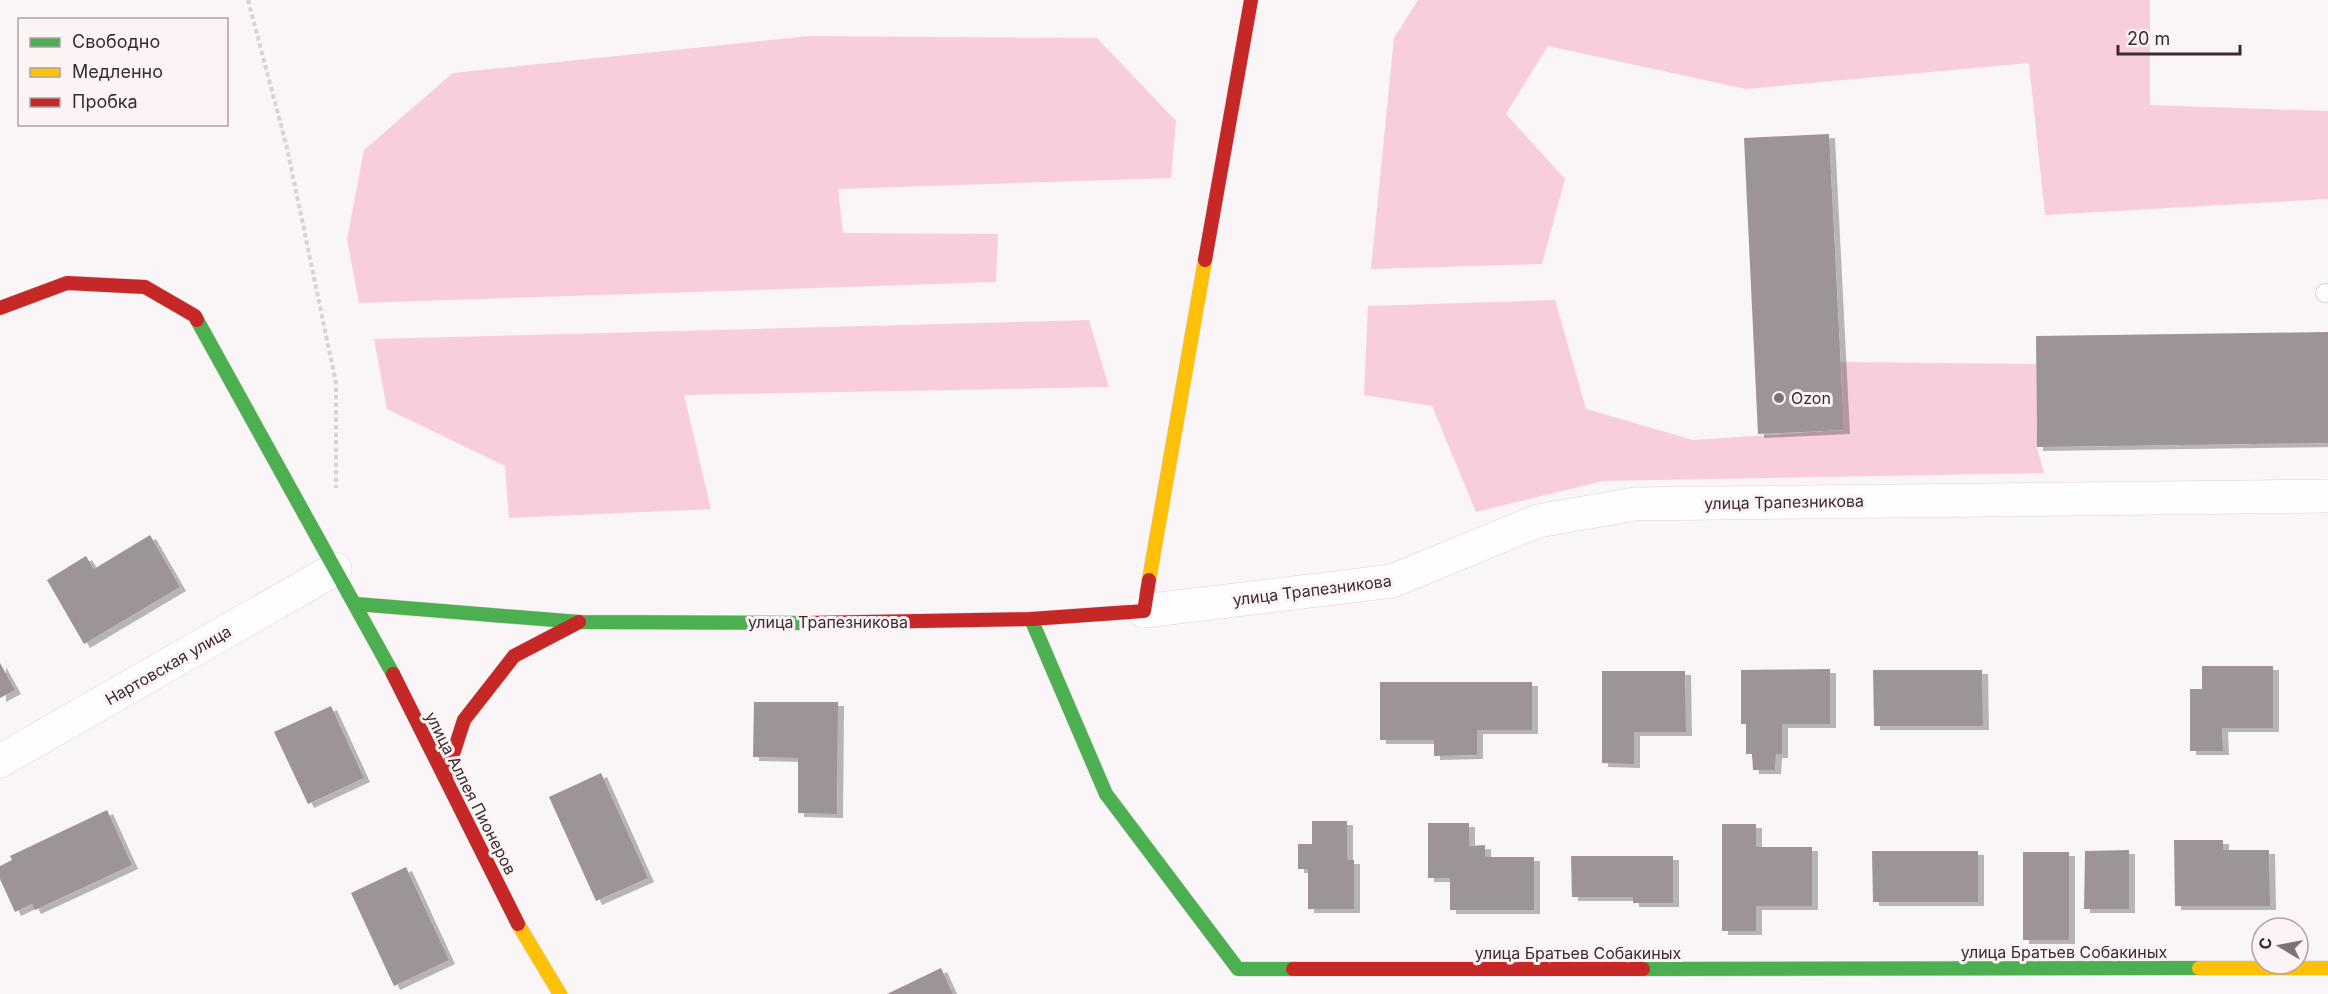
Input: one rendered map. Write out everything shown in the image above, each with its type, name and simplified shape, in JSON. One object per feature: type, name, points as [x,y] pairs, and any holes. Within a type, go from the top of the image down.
[{"type":"street","points":[[1144,611],[1251,0]]},
{"type":"street","name":"улица Аллея Пионеров","points":[[0,308],[67,283],[145,287],[195,316],[335,569],[357,604],[446,776],[524,936],[560,994]]},
{"type":"street","name":"улица Трапезникова","points":[[357,604],[579,622],[869,623],[1031,619],[1144,611],[1392,581],[1538,521],[1635,504],[2328,496]]},
{"type":"street","name":"Нартовская улица","points":[[0,760],[335,569]]},
{"type":"street","name":"улица Братьев Собакиных","points":[[1031,619],[1106,794],[1238,969],[2328,968]]},
{"type":"street","points":[[446,776],[464,720],[514,656],[579,622]]},
{"type":"path","points":[[248,0],[287,148],[336,383],[336,500]]},
{"type":"shaded area","points":[[1418,0],[2150,0],[2150,105],[2328,111],[2328,199],[2045,215],[2029,63],[1746,89],[1548,46],[1506,114],[1565,179],[1542,264],[1371,269],[1394,38]]},
{"type":"shaded area","points":[[809,36],[1097,38],[1176,121],[1171,178],[838,189],[843,233],[998,234],[996,282],[359,303],[347,239],[364,150],[453,73]]},
{"type":"shaded area","points":[[1555,300],[1586,409],[1693,440],[1843,430],[1841,362],[2036,364],[2037,447],[2044,473],[1603,481],[1476,512],[1432,406],[1364,395],[1368,306]]},
{"type":"shaded area","points":[[1089,320],[1109,387],[684,395],[711,509],[509,518],[505,466],[387,409],[374,339]]},
{"type":"building","points":[[1829,134],[1844,430],[1758,434],[1744,138]]},
{"type":"building","points":[[2328,332],[2328,443],[2037,447],[2036,336]]},
{"type":"building","points":[[150,535],[180,587],[84,644],[47,580],[86,556],[94,569]]},
{"type":"building","points":[[0,663],[15,690],[0,698]]},
{"type":"building","points":[[2202,666],[2273,666],[2273,728],[2222,728],[2223,751],[2190,751],[2190,689],[2202,689]]},
{"type":"building","points":[[1830,669],[1830,724],[1782,724],[1782,754],[1776,754],[1775,770],[1753,770],[1752,754],[1746,754],[1746,724],[1741,724],[1741,670]]},
{"type":"building","points":[[1873,670],[1982,670],[1983,726],[1874,726]]},
{"type":"building","points":[[1602,671],[1685,671],[1686,732],[1634,732],[1634,764],[1602,763]]},
{"type":"building","points":[[1380,682],[1532,682],[1532,730],[1477,730],[1477,755],[1434,756],[1434,740],[1380,740]]},
{"type":"building","points":[[754,702],[838,702],[837,814],[798,813],[798,758],[753,757]]},
{"type":"building","points":[[331,706],[364,778],[308,804],[274,732]]},
{"type":"building","points":[[601,773],[648,878],[596,901],[549,797]]},
{"type":"building","points":[[107,810],[132,865],[35,910],[32,904],[15,912],[0,879],[0,866],[12,860],[10,856]]},
{"type":"building","points":[[1312,821],[1347,821],[1347,860],[1354,860],[1354,909],[1308,909],[1308,869],[1298,869],[1298,844],[1312,844]]},
{"type":"building","points":[[1428,823],[1469,823],[1469,846],[1485,845],[1485,857],[1534,857],[1534,910],[1450,910],[1450,878],[1428,878]]},
{"type":"building","points":[[1722,824],[1756,824],[1756,847],[1812,847],[1812,906],[1756,906],[1756,931],[1722,931]]},
{"type":"building","points":[[2174,840],[2223,840],[2223,850],[2269,850],[2270,906],[2175,906]]},
{"type":"building","points":[[2129,850],[2129,909],[2084,909],[2085,851]]},
{"type":"building","points":[[1872,851],[1978,851],[1978,902],[1873,902]]},
{"type":"building","points":[[2023,852],[2069,852],[2069,940],[2023,940]]},
{"type":"building","points":[[1571,856],[1673,856],[1673,903],[1633,903],[1633,897],[1572,897]]},
{"type":"building","points":[[406,867],[449,960],[394,986],[351,893]]},
{"type":"building","points":[[941,968],[953,994],[887,994]]},
{"type":"traffic: fast","points":[[197,320],[393,674]]},
{"type":"traffic: fast","points":[[356,604],[579,622],[808,623]]},
{"type":"traffic: fast","points":[[1031,619],[1106,794],[1238,969],[1293,969]]},
{"type":"traffic: fast","points":[[1643,969],[2199,968]]},
{"type":"traffic: slow","points":[[1149,580],[1205,260]]},
{"type":"traffic: slow","points":[[518,924],[560,994]]},
{"type":"traffic: slow","points":[[2199,968],[2328,968]]},
{"type":"traffic: jam","points":[[1205,260],[1251,0]]},
{"type":"traffic: jam","points":[[0,308],[67,283],[145,287],[195,316],[197,320]]},
{"type":"traffic: jam","points":[[808,623],[1031,619],[1144,611],[1149,580]]},
{"type":"traffic: jam","points":[[446,776],[464,720],[514,656],[579,622]]},
{"type":"traffic: jam","points":[[393,674],[518,924]]},
{"type":"traffic: jam","points":[[1293,969],[1643,969]]},
{"type":"place","name":"Ozon","points":[[1779,398]]}]
